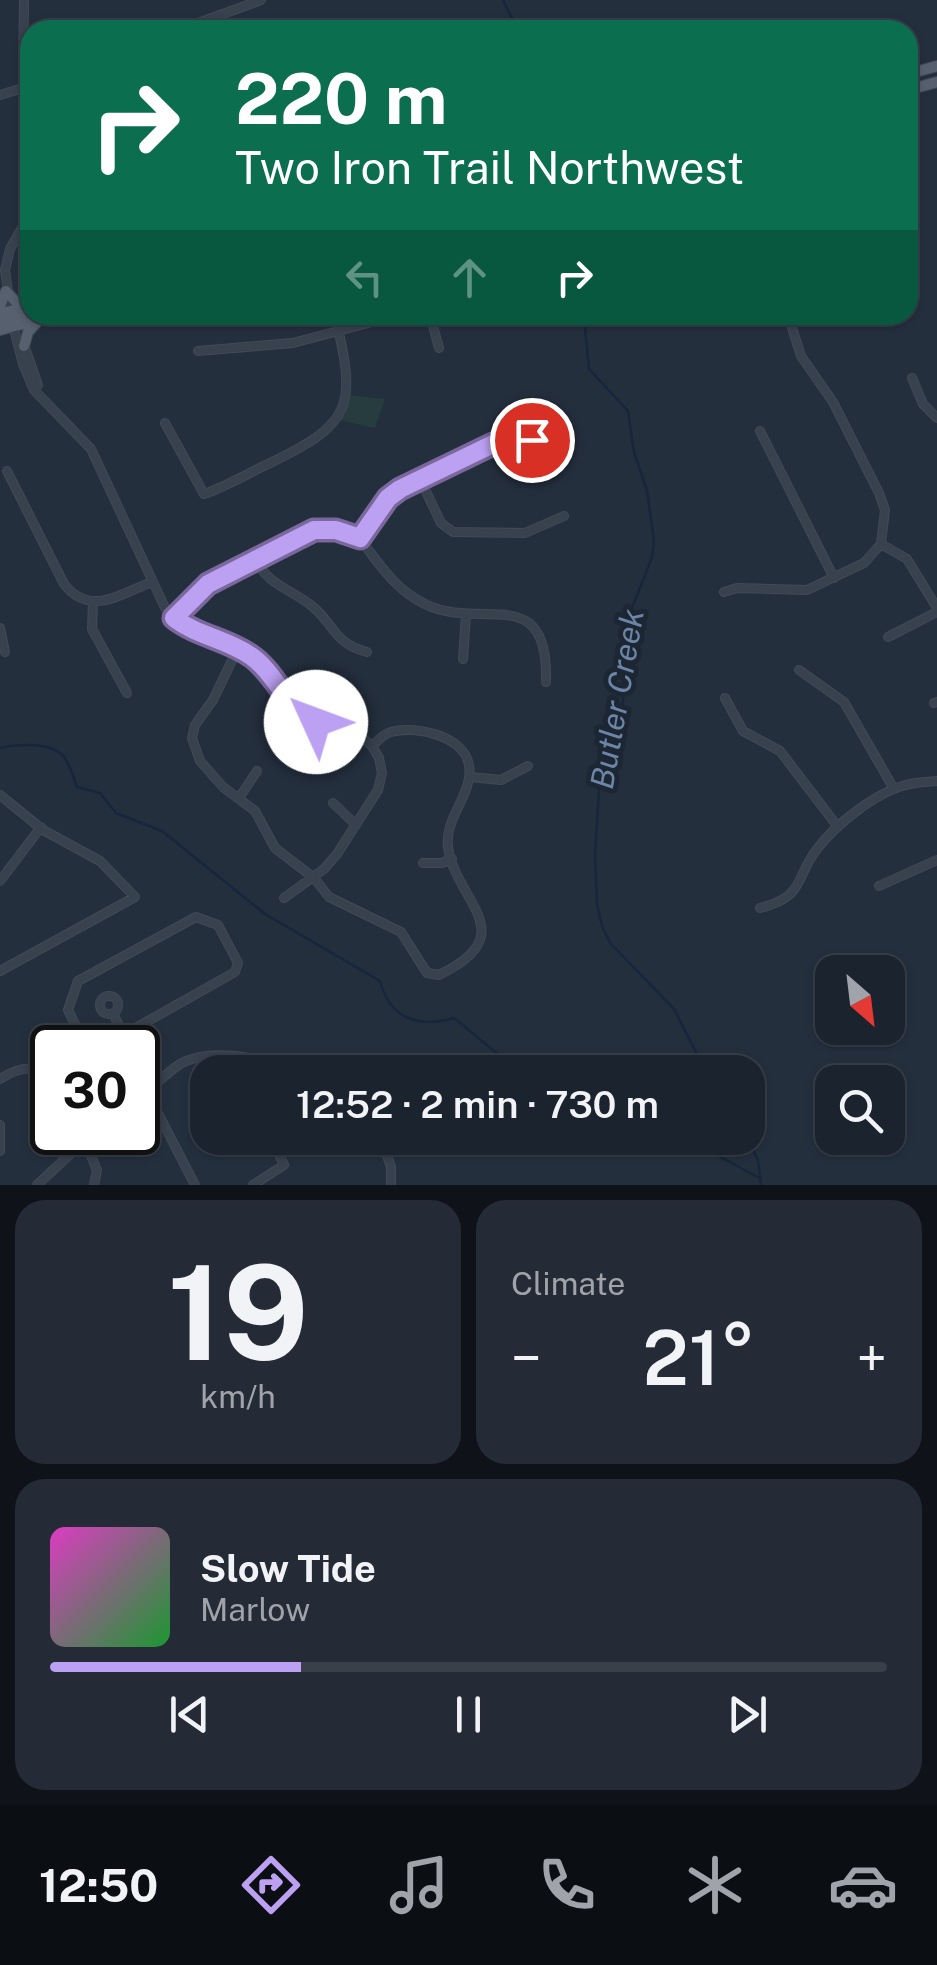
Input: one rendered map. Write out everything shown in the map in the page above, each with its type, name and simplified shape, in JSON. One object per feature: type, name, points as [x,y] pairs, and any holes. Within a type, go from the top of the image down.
[{"type":"main road","points":[[6,291],[20,304]]},
{"type":"main road","points":[[6,291],[11,322]]},
{"type":"main road","points":[[11,322],[28,332],[29,325]]},
{"type":"main road","points":[[0,330],[11,322]]},
{"type":"street","points":[[206,20],[261,0]]},
{"type":"street","points":[[6,291],[8,256],[20,233]]},
{"type":"street","points":[[11,322],[43,399],[91,448],[167,612],[187,628],[249,654],[306,718],[349,731],[372,746],[382,764],[381,782],[337,854],[314,878],[284,898]]},
{"type":"street","points":[[165,423],[204,494],[308,446],[328,429],[344,403],[348,366],[339,325]]},
{"type":"street","points":[[198,351],[293,343],[359,325]]},
{"type":"street","points":[[433,325],[439,348]]},
{"type":"street","points":[[724,592],[737,588],[807,590],[864,562],[881,544],[885,510],[879,494],[833,402],[801,356],[791,325]]},
{"type":"street","points":[[912,378],[923,404],[937,418]]},
{"type":"street","points":[[760,431],[834,578]]},
{"type":"street","points":[[360,538],[388,498],[420,479],[493,444],[549,441]]},
{"type":"street","points":[[7,471],[64,584],[75,598],[93,602],[109,599],[152,582]]},
{"type":"street","points":[[420,479],[441,523],[453,532],[525,533],[564,516]]},
{"type":"street","points":[[174,618],[208,584],[314,530],[336,530],[360,538],[388,577],[428,606],[466,614],[508,613],[532,627],[545,654],[546,682]]},
{"type":"street","points":[[881,544],[907,559],[937,610],[888,636]]},
{"type":"street","points":[[256,560],[267,578],[312,606],[346,644],[367,652]]},
{"type":"street","points":[[93,602],[92,630],[127,693]]},
{"type":"street","points":[[463,659],[466,614]]},
{"type":"street","points":[[0,628],[5,652]]},
{"type":"street","points":[[237,650],[213,700],[195,725],[192,738],[200,761],[223,787],[255,811],[275,848],[314,878],[336,903],[401,932],[424,970],[434,976],[466,960],[477,946],[481,930],[477,910],[452,859],[448,836],[470,777],[465,754],[446,738],[392,732],[372,746]]},
{"type":"street","points":[[799,670],[844,702],[894,790]]},
{"type":"street","points":[[725,698],[743,731],[780,751],[838,827]]},
{"type":"street","points":[[470,777],[500,780],[528,766]]},
{"type":"street","points":[[240,798],[257,771]]},
{"type":"street","points":[[760,908],[795,891],[815,851],[838,827],[894,790],[937,781]]},
{"type":"street","points":[[0,796],[41,828],[100,862],[135,897],[1,969]]},
{"type":"street","points":[[333,803],[356,825]]},
{"type":"street","points":[[0,882],[19,852],[41,828]]},
{"type":"street","points":[[423,863],[438,864],[452,859]]},
{"type":"street","points":[[879,886],[937,860]]},
{"type":"street","points":[[76,1025],[68,1010],[78,981],[196,917],[214,922],[238,962],[235,972],[141,1025]]},
{"type":"street","points":[[113,1013],[118,1025]]},
{"type":"street","points":[[160,1081],[190,1060]]},
{"type":"street","points":[[0,1079],[13,1071],[30,1068]]},
{"type":"street","points":[[160,1115],[195,1185]]},
{"type":"street","points":[[0,1125],[0,1151]]},
{"type":"street","points":[[37,1185],[65,1155]]},
{"type":"street","points":[[91,1155],[97,1170],[94,1185]]},
{"type":"street","points":[[253,1185],[284,1165],[279,1155]]},
{"type":"street","points":[[387,1155],[392,1167],[391,1185]]},
{"type":"green space","points":[[349,395],[385,399],[375,428],[335,419]]},
{"type":"waterway","name":"Butler Creek","points":[[503,0],[513,20]]},
{"type":"waterway","name":"Butler Creek","points":[[583,325],[589,369],[628,411],[654,541],[652,557],[625,626],[623,701],[599,789],[597,905],[611,944],[674,1009],[697,1055]]},
{"type":"waterway","points":[[0,748],[29,745],[57,751],[67,762],[77,787],[100,793],[116,813],[162,831],[265,914],[380,981],[398,1012],[417,1021],[454,1018],[499,1055]]},
{"type":"waterway","points":[[717,1155],[761,1179]]},
{"type":"waterway","name":"Butler Creek","points":[[756,1155],[761,1185]]},
{"type":"route","points":[[316,722],[295,708],[249,654],[206,638],[174,618],[208,584],[314,530],[336,530],[360,538],[388,498],[400,489],[493,444],[532,440]]}]
